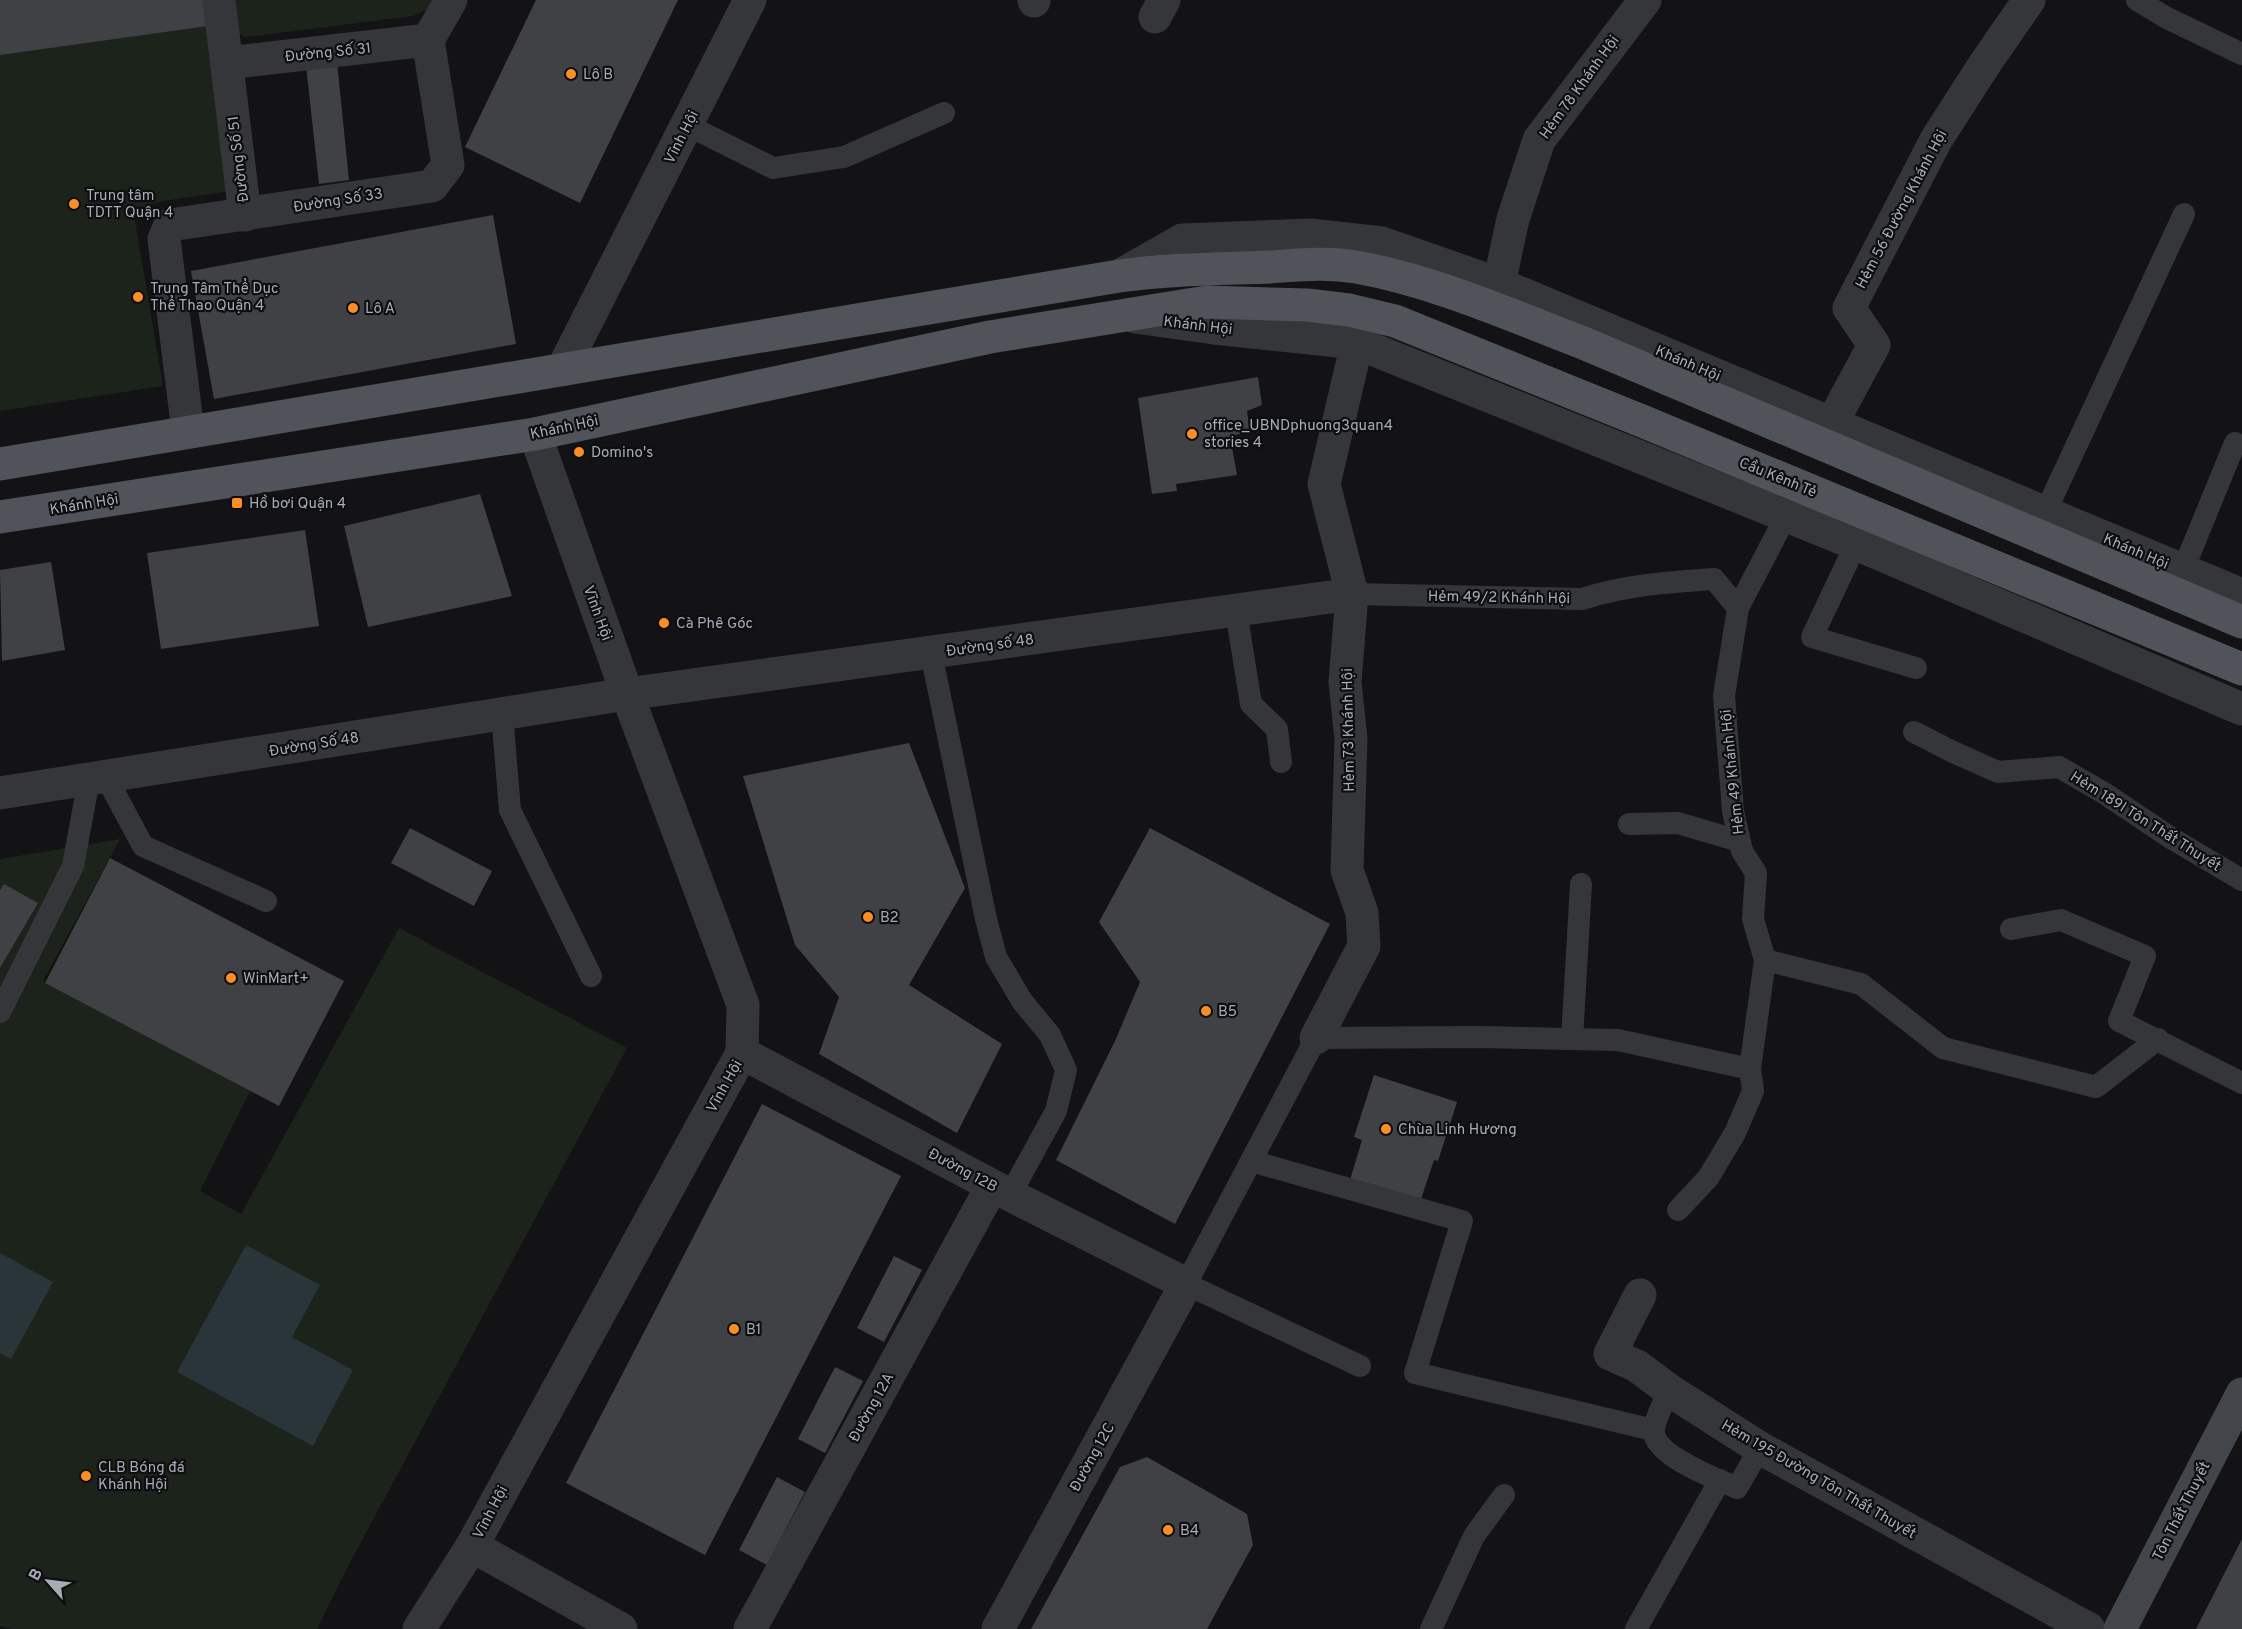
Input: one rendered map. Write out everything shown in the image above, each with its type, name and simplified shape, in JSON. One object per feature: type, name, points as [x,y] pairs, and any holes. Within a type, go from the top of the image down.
[{"type":"main road","name":"Khánh Hội","points":[[0,464],[1119,276],[1163,270],[1271,267],[1314,263],[1355,267],[1404,277],[1581,342],[2242,622]]},
{"type":"main road","name":"Khánh Hội","points":[[0,517],[535,434],[990,337],[1125,315],[1207,302],[1307,305]]},
{"type":"main road","name":"Cầu Kênh Tẻ","points":[[1307,305],[1349,310],[1395,321],[2242,669]]},
{"type":"main road","name":"Tôn Thất Thuyết","points":[[2120,1629],[2242,1394]]},
{"type":"street","name":"Đường Số 51","points":[[188,431],[164,240],[170,225],[245,215],[219,0]]},
{"type":"street","points":[[428,40],[451,0]]},
{"type":"street","name":"Vĩnh Hội","points":[[562,370],[750,0]]},
{"type":"street","name":"Hẻm 56 Đường Khánh Hội","points":[[1832,423],[1874,345],[1849,308],[1936,140],[2029,0]]},
{"type":"street","name":"Hẻm 78 Khánh Hội","points":[[1499,284],[1513,219],[1539,140],[1633,4]]},
{"type":"street","name":"Đường Số 31","points":[[227,63],[428,40]]},
{"type":"street","name":"Đường Số 33","points":[[245,215],[432,186],[448,165],[428,40]]},
{"type":"street","name":"Khánh Hội","points":[[1119,276],[1182,240],[1310,235],[1382,243],[1499,284],[2242,595]]},
{"type":"street","name":"Khánh Hội","points":[[1125,315],[1214,328],[1357,343],[1856,544],[2242,710]]},
{"type":"street","name":"Hẻm 73 Khánh Hội","points":[[1317,1038],[1364,946],[1362,913],[1347,870],[1351,739],[1345,682],[1352,594],[1324,484],[1357,343]]},
{"type":"street","name":"Vĩnh Hội","points":[[419,1629],[472,1546],[742,1053],[743,1005],[627,694],[535,434]]},
{"type":"street","name":"Đường số 48","points":[[627,694],[1352,594]]},
{"type":"street","name":"Đường Số 48","points":[[0,793],[627,694]]},
{"type":"street","name":"Đường 12B","points":[[742,1053],[1001,1190],[1186,1284]]},
{"type":"street","name":"Đường 12A","points":[[750,1629],[1001,1190]]},
{"type":"street","name":"Đường 12C","points":[[998,1629],[1186,1284]]},
{"type":"street","name":"Hẻm 195 Đường Tôn Thất Thuyết","points":[[1640,1295],[1610,1354],[1637,1366],[1669,1390],[1760,1448],[2089,1629]]},
{"type":"street","points":[[472,1546],[621,1629]]},
{"type":"lane","points":[[2137,0],[2171,9],[2242,54]]},
{"type":"lane","points":[[687,125],[773,168],[844,157],[944,113]]},
{"type":"lane","points":[[2045,513],[2184,214]]},
{"type":"lane","points":[[2183,570],[2235,443]]},
{"type":"lane","name":"Hẻm 49 Khánh Hội","points":[[1678,1210],[1708,1178],[1735,1133],[1753,1091],[1750,1069],[1765,960],[1752,919],[1756,873],[1742,851],[1733,812],[1724,696],[1738,609],[1786,516]]},
{"type":"lane","points":[[1856,544],[1812,637],[1916,668]]},
{"type":"lane","name":"Hẻm 49/2 Khánh Hội","points":[[1352,594],[1582,599],[1610,590],[1714,579],[1738,609]]},
{"type":"lane","points":[[1236,611],[1251,704],[1277,729],[1281,762]]},
{"type":"lane","points":[[931,653],[986,919],[996,957],[1022,1001],[1050,1035],[1066,1070],[1056,1111],[1001,1190]]},
{"type":"lane","points":[[502,714],[510,810],[591,976]]},
{"type":"lane","name":"Hẻm 189I Tôn Thất Thuyết","points":[[1914,732],[1998,772],[2059,767],[2242,880]]},
{"type":"lane","points":[[98,778],[143,846],[266,901]]},
{"type":"lane","points":[[0,1012],[73,866],[98,778]]},
{"type":"lane","points":[[1629,824],[1678,823],[1739,841]]},
{"type":"lane","points":[[1572,1039],[1581,884]]},
{"type":"lane","points":[[2011,929],[2061,920],[2145,956],[2119,1021],[2242,1083]]},
{"type":"lane","points":[[1765,960],[1861,984],[1943,1048],[2096,1087],[2157,1039]]},
{"type":"lane","points":[[1360,1366],[1186,1284],[1317,1038],[1478,1037],[1618,1040],[1750,1069]]},
{"type":"lane","points":[[1251,1161],[1462,1221],[1415,1373],[1653,1430]]},
{"type":"lane","points":[[1669,1390],[1653,1430],[1658,1444],[1668,1455],[1737,1488],[1760,1448]]},
{"type":"lane","points":[[1636,1629],[1720,1480]]},
{"type":"lane","points":[[1431,1629],[1474,1536],[1504,1495]]},
{"type":"shaded area","name":"Trung tâm TDTT Quận 4","points":[[0,0],[210,0],[231,191],[164,201],[133,209],[163,386],[0,411]]},
{"type":"shaded area","points":[[231,0],[434,0],[428,9],[413,16],[245,37],[235,31]]},
{"type":"shaded area","points":[[120,839],[43,981],[250,1091],[200,1191],[241,1214],[399,928],[627,1048],[345,1572],[317,1629],[12,1629],[0,1626],[0,859]]},
{"type":"shaded area","points":[[246,1245],[320,1285],[292,1337],[353,1370],[313,1446],[177,1372]]},
{"type":"shaded area","points":[[0,1253],[53,1282],[11,1359],[0,1353]]},
{"type":"building","points":[[0,0],[204,0],[208,26],[0,55]]},
{"type":"building","name":"Lô B","points":[[536,0],[678,0],[580,203],[465,147]]},
{"type":"building","points":[[337,62],[349,180],[319,184],[306,65]]},
{"type":"building","name":"Lô A","points":[[493,215],[516,344],[214,399],[191,271]]},
{"type":"building","name":"office_UBNDphuong3quan4 stories 4","points":[[1258,377],[1262,405],[1247,411],[1250,432],[1230,436],[1237,475],[1176,484],[1177,491],[1152,494],[1138,398]]},
{"type":"building","points":[[480,494],[512,596],[368,627],[344,526]]},
{"type":"building","points":[[305,530],[319,626],[161,649],[147,553]]},
{"type":"building","points":[[51,562],[65,650],[2,661],[0,570]]},
{"type":"building","name":"B2","points":[[909,743],[965,888],[909,985],[1002,1044],[957,1133],[819,1054],[839,997],[795,945],[743,776]]},
{"type":"building","points":[[410,828],[492,871],[474,906],[391,863]]},
{"type":"building","name":"B5","points":[[1150,828],[1330,924],[1175,1224],[1056,1160],[1115,1041],[1140,982],[1099,922]]},
{"type":"building","points":[[110,858],[344,981],[279,1106],[45,983]]},
{"type":"building","points":[[4,884],[38,903],[0,968],[0,890]]},
{"type":"building","points":[[1374,1075],[1457,1102],[1438,1161],[1434,1160],[1420,1202],[1350,1180],[1362,1140],[1354,1137]]},
{"type":"building","name":"B1","points":[[762,1104],[901,1176],[705,1555],[566,1483]]},
{"type":"building","points":[[894,1256],[922,1270],[884,1342],[857,1328]]},
{"type":"building","points":[[835,1367],[863,1381],[825,1453],[798,1439]]},
{"type":"building","name":"B4","points":[[1147,1457],[1247,1514],[1253,1545],[1207,1629],[1031,1629],[1120,1467]]},
{"type":"building","points":[[777,1477],[805,1492],[767,1565],[739,1550]]},
{"type":"building","points":[[2242,1539],[2242,1629],[2196,1629]]},
{"type":"place","name":"Lô B","points":[[571,74]]},
{"type":"place","name":"Trung tâm TDTT Quận 4","points":[[74,204]]},
{"type":"place","name":"Trung Tâm Thể Dục Thể Thao Quận 4","points":[[138,297]]},
{"type":"place","name":"Lô A","points":[[353,308]]},
{"type":"place","name":"office_UBNDphuong3quan4 stories 4","points":[[1192,434]]},
{"type":"place","name":"Domino's","points":[[579,452]]},
{"type":"place","name":"Hồ bơi Quận 4","points":[[237,503]]},
{"type":"place","name":"Cà Phê Góc","points":[[664,623]]},
{"type":"place","name":"B2","points":[[868,917]]},
{"type":"place","name":"WinMart+","points":[[231,978]]},
{"type":"place","name":"B5","points":[[1206,1011]]},
{"type":"place","name":"Chùa Linh Hương","points":[[1386,1129]]},
{"type":"place","name":"B1","points":[[734,1329]]},
{"type":"place","name":"CLB Bóng đá Khánh Hội","points":[[86,1476]]},
{"type":"place","name":"B4","points":[[1168,1530]]}]
